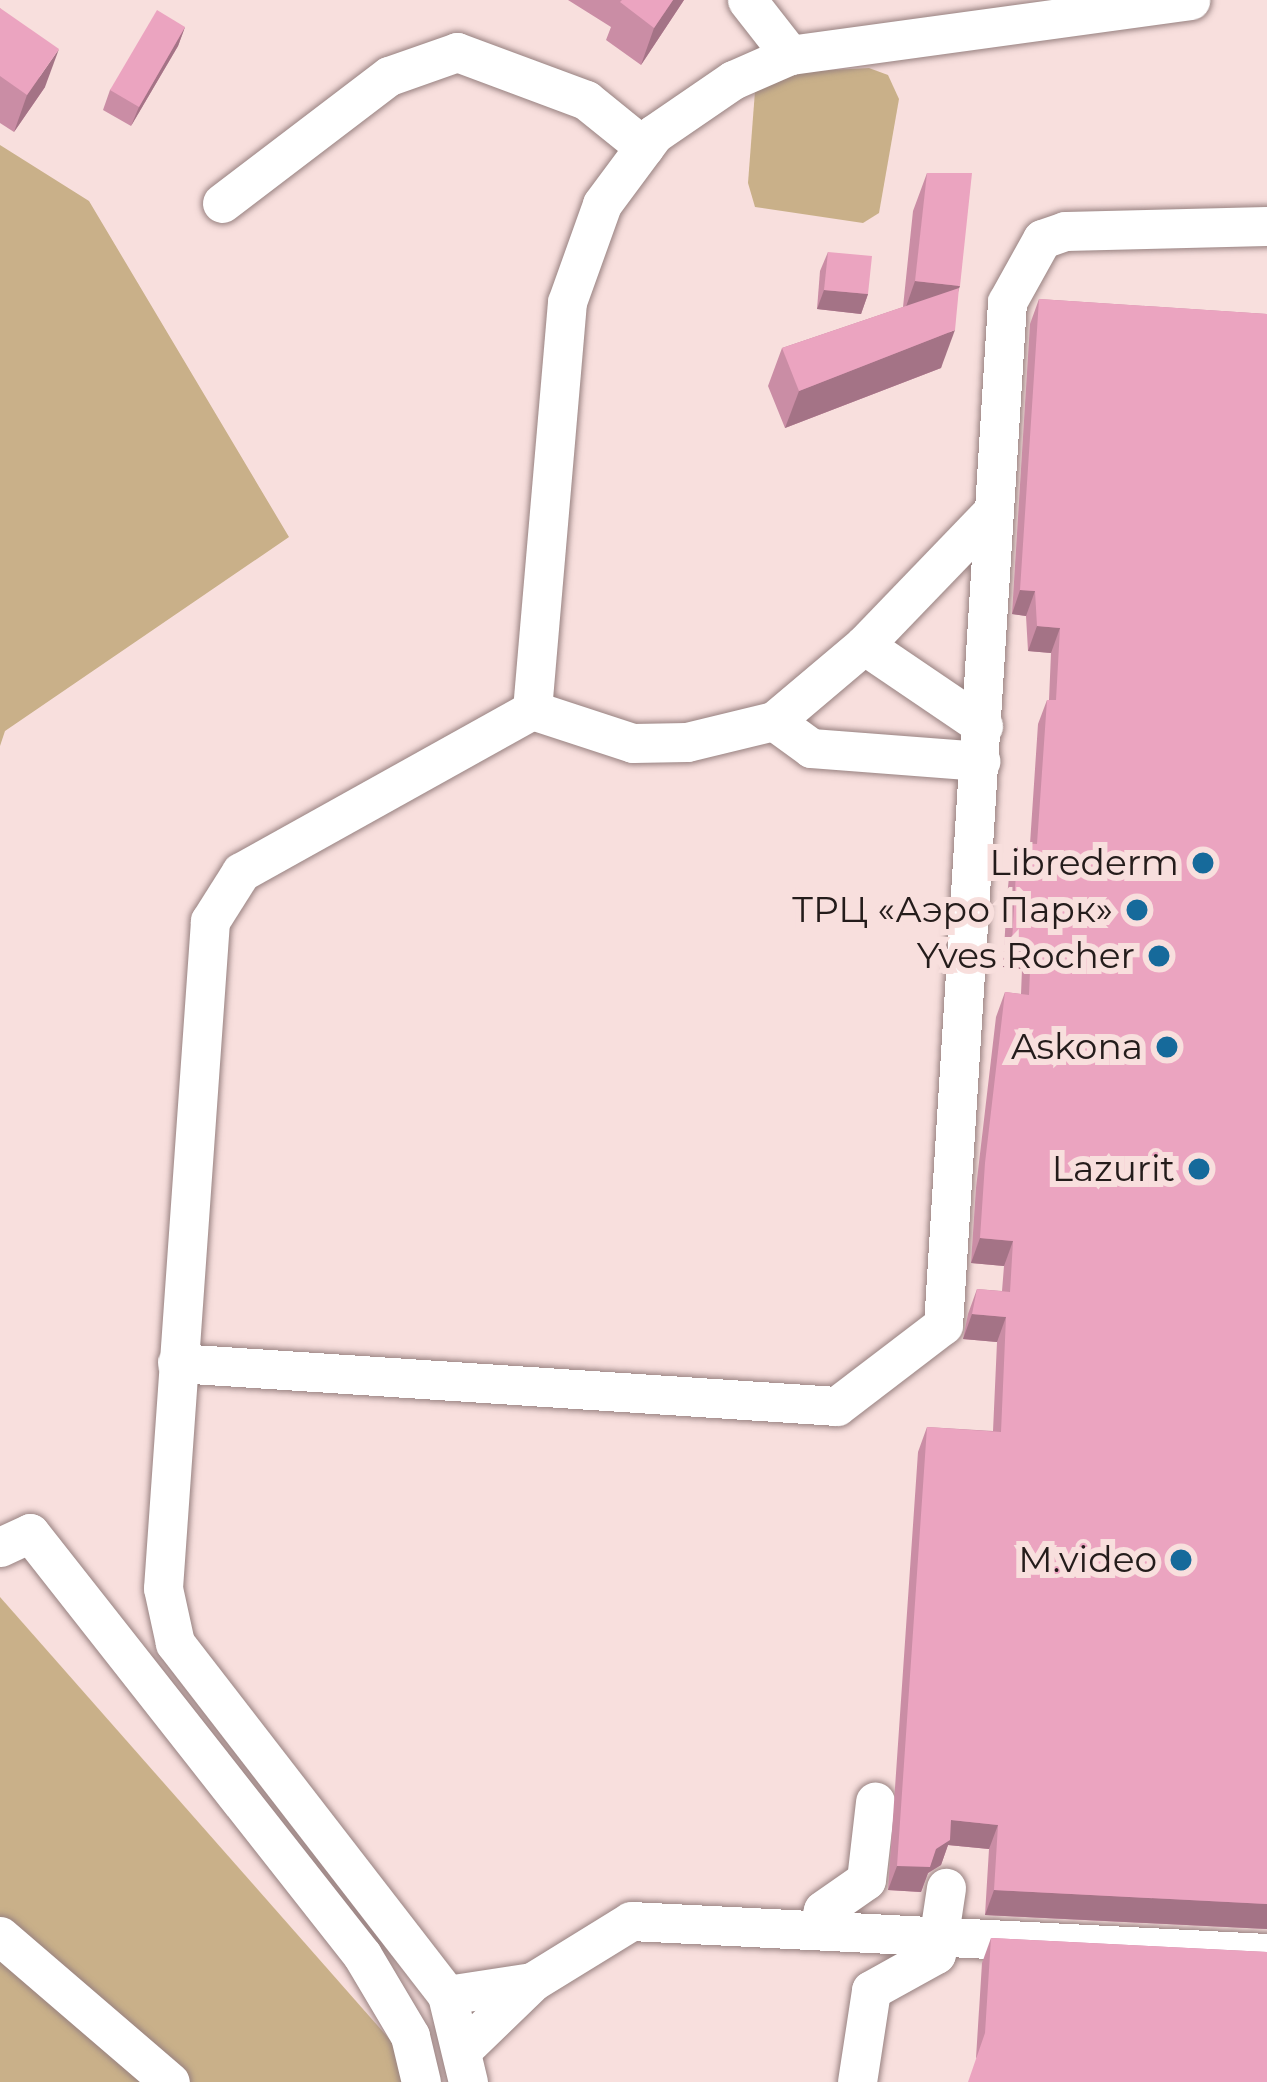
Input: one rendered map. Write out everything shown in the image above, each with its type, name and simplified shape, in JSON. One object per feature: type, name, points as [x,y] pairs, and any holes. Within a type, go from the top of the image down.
[{"type":"street","points":[[747,0],[790,55]]},
{"type":"street","points":[[532,710],[567,302],[602,205],[644,147],[734,80],[790,55],[1190,0]]},
{"type":"street","points":[[222,202],[389,76],[457,52],[586,100],[644,147]]},
{"type":"street","points":[[177,1363],[837,1406],[943,1325],[1007,302],[1042,239],[1095,229],[1267,226]]},
{"type":"street","points":[[466,2065],[447,1995],[175,1643],[163,1588],[210,921],[241,872],[532,710],[633,743],[687,742],[774,721],[864,645],[992,512]]},
{"type":"street","points":[[864,645],[982,744]]},
{"type":"street","points":[[774,721],[811,748],[982,744]]},
{"type":"street","points":[[0,1547],[30,1533],[362,1955],[410,2036],[421,2082]]},
{"type":"street","points":[[819,1926],[823,1910],[866,1880],[875,1802]]},
{"type":"street","points":[[857,2082],[872,1990],[936,1954],[946,1888]]},
{"type":"street","points":[[466,2065],[532,1982],[631,1921],[819,1926],[1267,1953]]},
{"type":"street","points":[[0,1936],[170,2082]]},
{"type":"street","points":[[447,1995],[532,1982]]},
{"type":"shaded area","points":[[869,68],[888,75],[899,99],[879,213],[863,223],[755,207],[748,183],[755,91],[776,73]]},
{"type":"shaded area","points":[[0,145],[89,201],[289,537],[5,731],[0,746]]},
{"type":"shaded area","points":[[0,1597],[407,2059],[407,2082],[0,2082]]},
{"type":"building","points":[[622,0],[673,0],[654,28]]},
{"type":"building","points":[[0,8],[59,49],[27,95],[0,76]]},
{"type":"building","points":[[157,10],[185,27],[139,107],[110,90]]},
{"type":"building","points":[[927,173],[972,173],[960,286],[915,281]]},
{"type":"building","points":[[828,252],[872,256],[868,294],[824,290]]},
{"type":"building","points":[[959,288],[955,330],[799,391],[782,348]]},
{"type":"building","name":"ТРЦ «Аэро Парк»","points":[[1039,299],[1267,314],[1267,1904],[994,1890],[998,1825],[951,1820],[950,1840],[936,1849],[930,1867],[897,1866],[927,1427],[1001,1432],[1006,1317],[972,1314],[977,1289],[1010,1292],[1013,1241],[980,1238],[985,1163],[1005,992],[1029,995],[1031,944],[1012,942],[1016,872],[1019,843],[1037,844],[1047,700],[1056,700],[1060,628],[1037,626],[1035,591],[1020,590]]},
{"type":"building","points":[[991,1938],[1267,1952],[1267,2082],[968,2082],[985,2033]]},
{"type":"place","name":"Librederm","points":[[1203,863]]},
{"type":"place","name":"ТРЦ «Аэро Парк»","points":[[1137,910]]},
{"type":"place","name":"Yves Rocher","points":[[1159,956]]},
{"type":"place","name":"Askona","points":[[1167,1047]]},
{"type":"place","name":"Lazurit","points":[[1199,1169]]},
{"type":"place","name":"M.video","points":[[1181,1560]]}]
